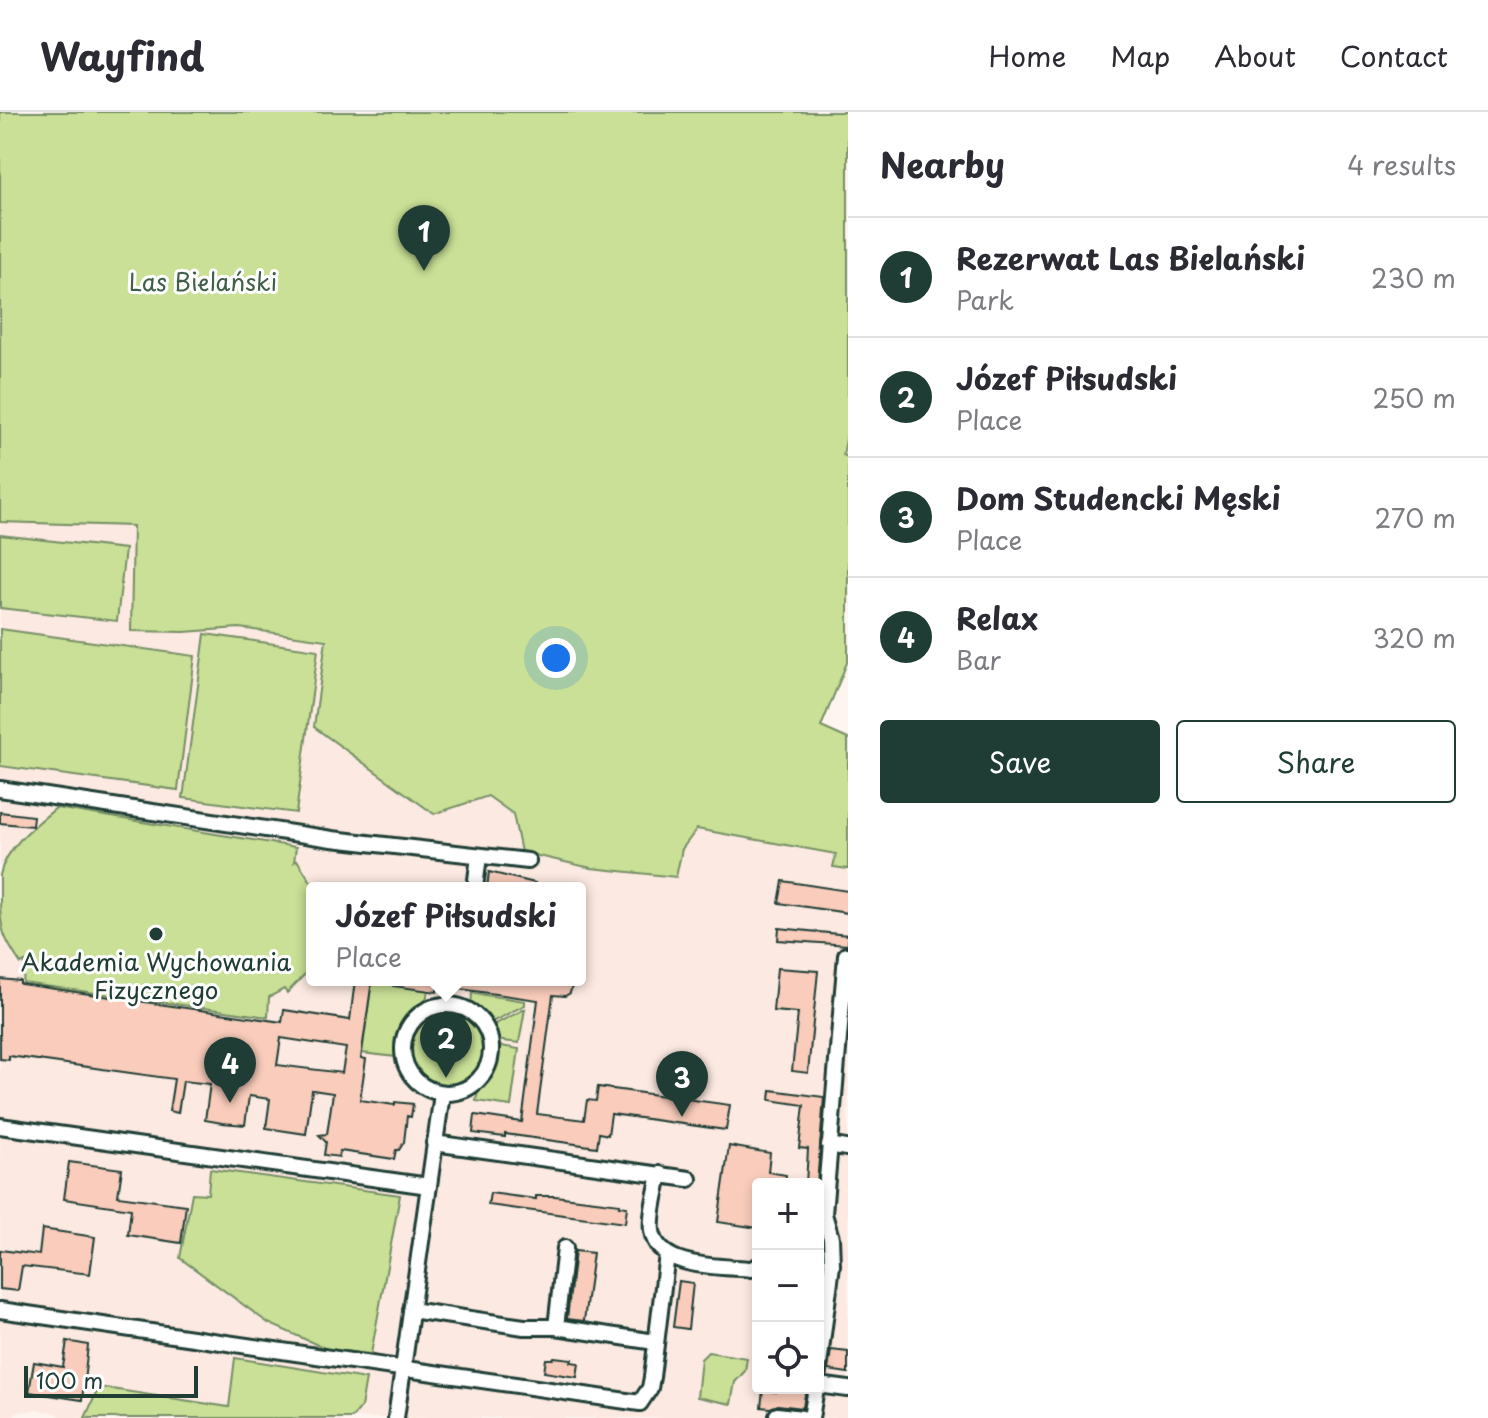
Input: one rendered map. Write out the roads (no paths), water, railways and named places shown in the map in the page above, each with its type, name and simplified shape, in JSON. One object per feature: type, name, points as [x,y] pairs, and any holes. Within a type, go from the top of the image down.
[{"type":"street","points":[[0,789],[332,839],[528,861]]},
{"type":"street","points":[[476,882],[479,856]]},
{"type":"street","points":[[824,1187],[846,955]]},
{"type":"street","points":[[453,1005],[457,990]]},
{"type":"street","points":[[439,1005],[453,1005],[479,1018],[487,1029],[491,1056],[487,1069],[468,1089],[442,1094],[414,1080],[405,1066],[402,1051],[412,1021],[424,1011],[439,1005]]},
{"type":"street","points":[[396,1418],[407,1370],[411,1310],[442,1094]]},
{"type":"street","points":[[0,1126],[429,1186]]},
{"type":"street","points":[[434,1143],[689,1179]]},
{"type":"street","points":[[829,1145],[846,1148]]},
{"type":"street","points":[[660,1174],[651,1229],[658,1246],[685,1263],[752,1269]]},
{"type":"street","points":[[824,1220],[831,1238],[832,1265],[824,1327]]},
{"type":"street","points":[[556,1327],[565,1248]]},
{"type":"street","points":[[0,1310],[640,1403],[650,1388],[667,1254]]},
{"type":"street","points":[[411,1310],[655,1342]]},
{"type":"street","points":[[824,1387],[848,1389]]},
{"type":"street","points":[[811,1418],[816,1394]]},
{"type":"street","points":[[777,1415],[802,1418]]},
{"type":"place","name":"Rezerwat Las Bielański","points":[[424,271]]},
{"type":"place","name":"Akademia Wychowania Fizycznego","points":[[156,934]]},
{"type":"place","name":"Józef Piłsudski","points":[[446,1078]]},
{"type":"place","name":"Relax","points":[[230,1103]]},
{"type":"place","name":"Dom Studencki Męski","points":[[682,1117]]},
{"type":"park label","name":"Las Bielański","points":[[203,281]]}]
